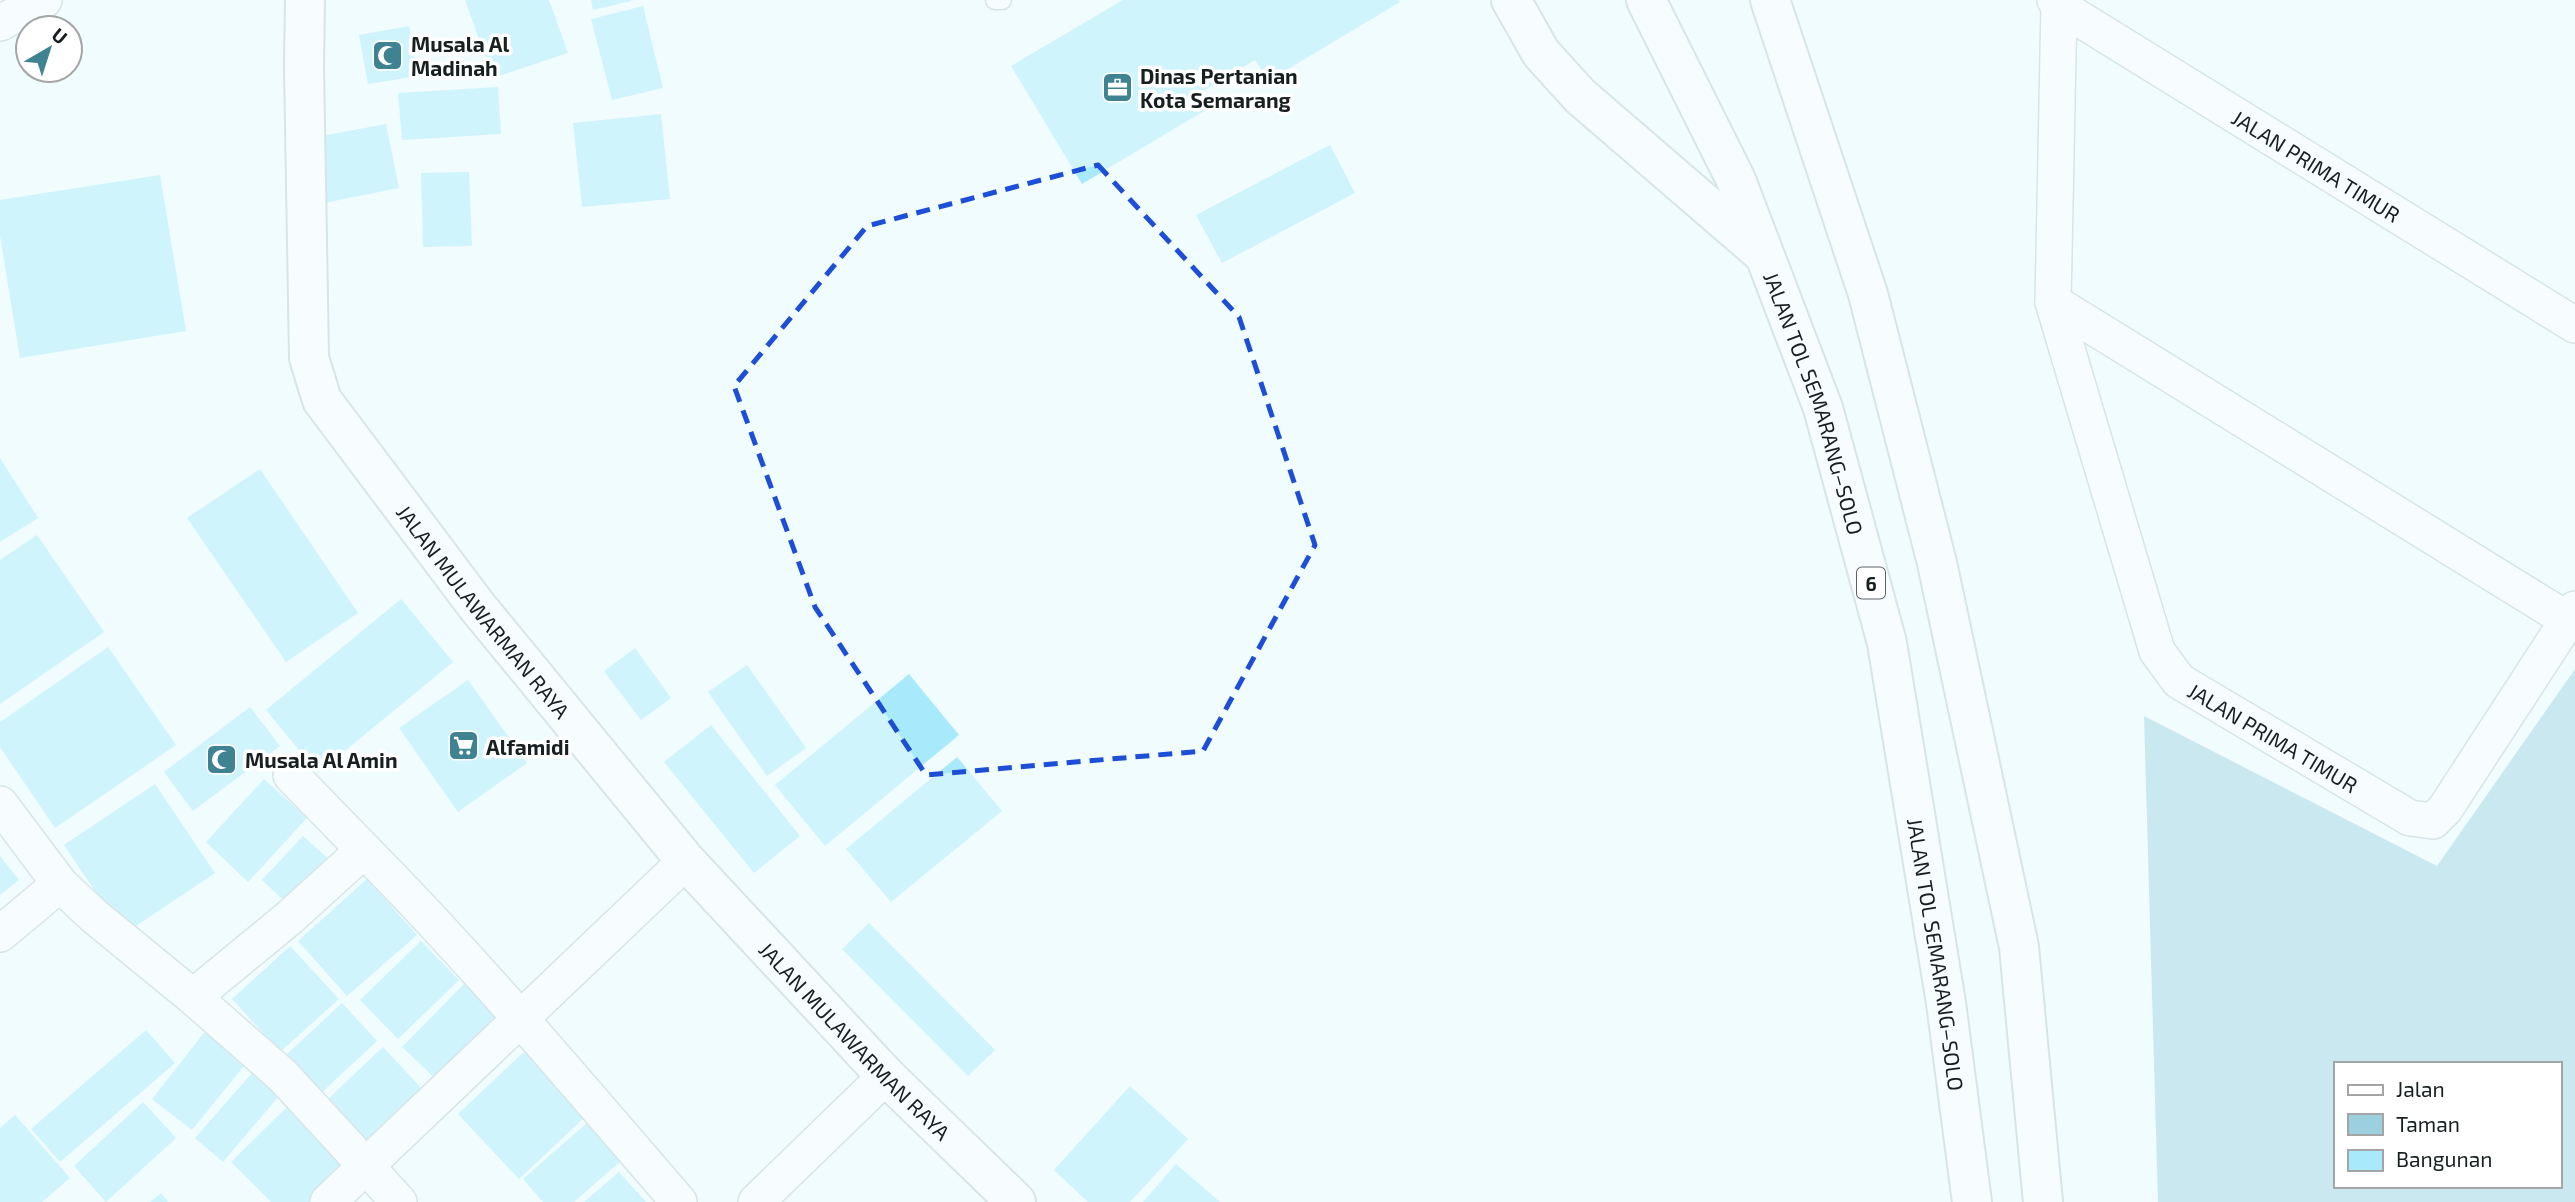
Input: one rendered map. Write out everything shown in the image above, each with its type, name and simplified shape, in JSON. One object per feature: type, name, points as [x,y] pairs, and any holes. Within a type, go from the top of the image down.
[{"type":"main road","name":"JALAN MULAWARMAN RAYA","points":[[305,0],[309,358],[322,400],[476,605],[686,861],[886,1076],[1016,1202]]},
{"type":"main road","points":[[1511,0],[1541,53],[1580,96],[1765,256]]},
{"type":"main road","name":"JALAN TOL SEMARANG–SOLO","points":[[1646,0],[1736,180],[1823,408],[1887,643],[1947,1003],[1972,1202]]},
{"type":"main road","points":[[1770,0],[1868,294],[1937,563],[2019,947],[2043,1202]]},
{"type":"street","points":[[0,23],[44,0]]},
{"type":"street","name":"JALAN PRIMA TIMUR","points":[[2053,302],[2572,614],[2445,809],[2433,821],[2410,818],[2179,681],[2157,651],[2053,302],[2057,3]]},
{"type":"street","name":"JALAN PRIMA TIMUR","points":[[2057,3],[2575,325]]},
{"type":"street","points":[[291,775],[427,914],[521,1017],[679,1202]]},
{"type":"street","points":[[0,804],[60,884],[283,1076],[399,1202]]},
{"type":"street","points":[[193,997],[289,918],[364,850]]},
{"type":"street","points":[[328,1202],[686,861]]},
{"type":"street","points":[[0,934],[60,884]]},
{"type":"street","points":[[756,1202],[886,1076]]},
{"type":"lane","points":[[995,0],[1002,0]]},
{"type":"highlighted area","points":[[1098,165],[1239,317],[1315,545],[1203,751],[926,775],[815,607],[734,386],[867,226]]},
{"type":"green space","points":[[2575,669],[2575,1202],[2158,1202],[2144,716],[2437,866]]},
{"type":"building","points":[[465,0],[549,0],[568,53],[493,78]]},
{"type":"building","points":[[591,0],[631,0],[631,1],[593,10]]},
{"type":"building","name":"Dinas Pertanian Kota Semarang","points":[[1123,0],[1400,2],[1268,81],[1255,60],[1200,93],[1209,108],[1082,184],[1011,66]]},
{"type":"building","points":[[643,6],[663,88],[612,100],[591,19]]},
{"type":"building","name":"Musala Al Madinah","points":[[409,26],[418,76],[368,84],[359,35]]},
{"type":"building","points":[[498,87],[501,134],[402,140],[398,93]]},
{"type":"building","points":[[661,114],[670,199],[582,207],[573,123]]},
{"type":"building","points":[[386,124],[399,188],[324,203],[311,138]]},
{"type":"building","points":[[1330,145],[1355,193],[1222,263],[1196,215]]},
{"type":"building","points":[[469,172],[472,246],[423,247],[421,173]]},
{"type":"building","points":[[160,175],[186,331],[20,358],[0,236],[0,200]]},
{"type":"building","points":[[0,458],[38,518],[0,542]]},
{"type":"building","points":[[260,469],[358,613],[286,662],[187,518]]},
{"type":"building","points":[[37,535],[104,632],[0,704],[0,560]]},
{"type":"building","points":[[401,599],[453,662],[318,773],[266,710]]},
{"type":"building","points":[[108,647],[176,745],[55,828],[0,747],[0,722]]},
{"type":"building","points":[[635,648],[671,698],[641,720],[604,671]]},
{"type":"building","points":[[747,665],[806,748],[767,776],[708,692]]},
{"type":"building","points":[[909,674],[959,735],[825,846],[775,785]]},
{"type":"building","name":"Alfamidi","points":[[468,680],[527,763],[458,812],[399,728]]},
{"type":"building","name":"Musala Al Amin","points":[[250,707],[280,746],[193,811],[164,772]]},
{"type":"building","points":[[711,725],[800,836],[754,873],[664,762]]},
{"type":"building","points":[[957,757],[1002,811],[891,902],[846,849]]},
{"type":"building","points":[[264,779],[307,818],[248,882],[206,842]]},
{"type":"building","points":[[155,784],[215,873],[124,934],[64,845]]},
{"type":"building","points":[[303,836],[332,862],[291,907],[262,880]]},
{"type":"building","points":[[0,856],[19,880],[0,895]]},
{"type":"building","points":[[367,879],[417,935],[347,996],[298,941]]},
{"type":"building","points":[[869,923],[995,1050],[968,1076],[842,949]]},
{"type":"building","points":[[421,941],[459,980],[398,1039],[360,1000]]},
{"type":"building","points":[[290,946],[339,999],[280,1052],[232,999]]},
{"type":"building","points":[[464,984],[500,1019],[439,1082],[402,1047]]},
{"type":"building","points":[[342,1003],[377,1041],[320,1094],[285,1056]]},
{"type":"building","points":[[207,1029],[247,1062],[192,1130],[152,1099]]},
{"type":"building","points":[[146,1030],[175,1063],[60,1162],[31,1129]]},
{"type":"building","points":[[383,1047],[422,1089],[366,1142],[327,1100]]},
{"type":"building","points":[[526,1050],[586,1116],[519,1179],[458,1114]]},
{"type":"building","points":[[252,1073],[279,1096],[223,1162],[195,1138]]},
{"type":"building","points":[[1130,1086],[1188,1139],[1130,1202],[1088,1202],[1054,1170]]},
{"type":"building","points":[[143,1102],[176,1138],[106,1202],[74,1166]]},
{"type":"building","points":[[290,1104],[349,1163],[310,1202],[271,1202],[231,1162]]},
{"type":"building","points":[[15,1115],[70,1178],[42,1202],[0,1202],[0,1128]]},
{"type":"building","points":[[588,1122],[622,1160],[574,1202],[543,1202],[523,1179]]},
{"type":"building","points":[[1176,1164],[1220,1202],[1143,1202]]},
{"type":"building","points":[[619,1172],[646,1202],[584,1202]]},
{"type":"building","points":[[161,1193],[168,1202],[150,1202]]},
{"type":"place","name":"Musala Al Madinah","points":[[388,55]]},
{"type":"place","name":"Dinas Pertanian Kota Semarang","points":[[1117,87]]},
{"type":"place","name":"Alfamidi","points":[[463,746]]},
{"type":"place","name":"Musala Al Amin","points":[[222,759]]}]
